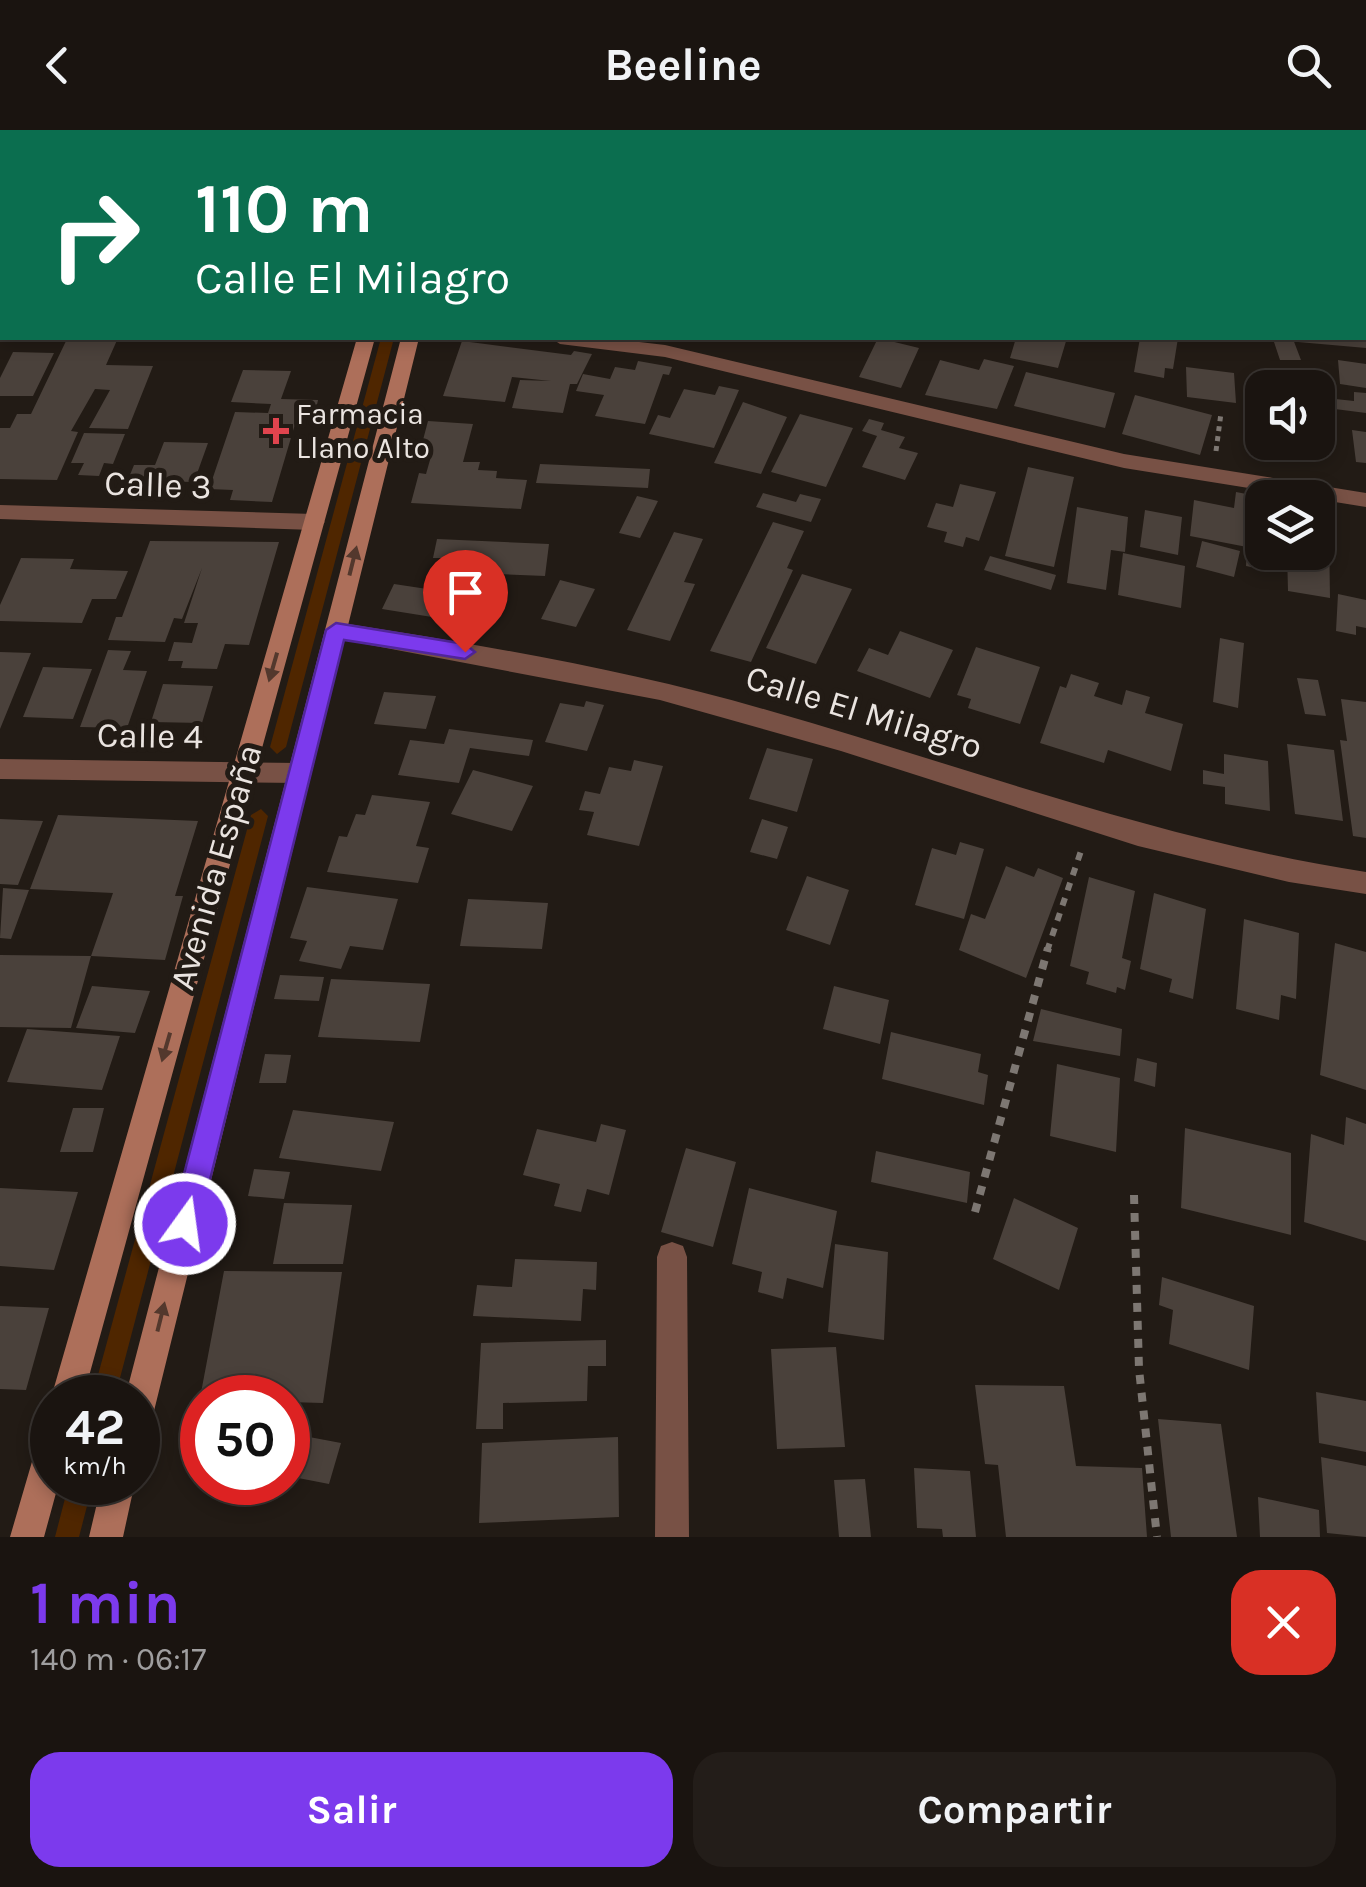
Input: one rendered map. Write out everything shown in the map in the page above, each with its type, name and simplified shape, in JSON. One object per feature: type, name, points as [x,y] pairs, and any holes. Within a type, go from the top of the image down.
[{"type":"main road","name":"Avenida España","points":[[73,1375],[365,340]]},
{"type":"main road","name":"Avenida España","points":[[147,1375],[409,340]]},
{"type":"main road","points":[[27,1537],[36,1505]]},
{"type":"main road","points":[[106,1537],[114,1505]]},
{"type":"street","points":[[597,340],[670,344],[1124,462],[1366,500]]},
{"type":"street","name":"Calle 3","points":[[0,512],[314,522]]},
{"type":"street","name":"Calle El Milagro","points":[[336,630],[675,693],[1218,856],[1298,875],[1366,883]]},
{"type":"street","name":"Calle 4","points":[[0,769],[299,773]]},
{"type":"street","points":[[672,1257],[672,1537]]},
{"type":"path","points":[[976,1212],[1046,953],[1092,820]]},
{"type":"path","points":[[1134,1195],[1140,1369],[1157,1537]]},
{"type":"shaded area","points":[[380,340],[393,340],[286,747],[277,754],[270,747]]},
{"type":"shaded area","points":[[261,809],[268,816],[121,1375],[98,1375],[251,815]]},
{"type":"shaded area","points":[[63,1505],[87,1505],[79,1537],[55,1537]]},
{"type":"building","points":[[117,340],[106,365],[153,366],[128,429],[89,428],[110,390],[95,389],[71,431],[78,432],[57,480],[0,479],[0,428],[10,428],[17,414],[31,414],[66,341]]},
{"type":"building","points":[[877,340],[919,348],[901,388],[859,377]]},
{"type":"building","points":[[1015,340],[1066,340],[1058,368],[1010,358]]},
{"type":"building","points":[[1140,340],[1178,340],[1173,369],[1165,368],[1164,378],[1134,372]]},
{"type":"building","points":[[1273,340],[1293,340],[1301,360],[1280,360]]},
{"type":"building","points":[[1366,340],[1366,348],[1298,342]]},
{"type":"building","points":[[462,341],[571,355],[574,351],[592,354],[577,384],[570,384],[563,413],[512,408],[520,380],[551,381],[512,377],[505,402],[443,396]]},
{"type":"building","points":[[13,352],[54,353],[33,396],[0,396],[0,378]]},
{"type":"building","points":[[984,359],[1014,366],[997,409],[925,395],[940,360],[979,370]]},
{"type":"building","points":[[1338,360],[1366,364],[1366,388],[1340,384]]},
{"type":"building","points":[[638,361],[672,367],[669,375],[663,374],[645,424],[595,416],[604,395],[576,391],[583,374],[610,379],[615,367],[635,370]]},
{"type":"building","points":[[1186,367],[1234,373],[1236,403],[1187,397]]},
{"type":"building","points":[[243,370],[291,371],[281,399],[318,400],[315,414],[298,414],[272,502],[230,500],[233,490],[209,489],[235,412],[268,413],[271,404],[231,402]]},
{"type":"building","points":[[1026,372],[1115,393],[1105,428],[1014,406]]},
{"type":"building","points":[[719,386],[739,390],[714,448],[649,434],[658,415],[670,418],[684,389],[715,395]]},
{"type":"building","points":[[1354,392],[1366,393],[1366,413],[1335,409],[1335,399],[1354,401]]},
{"type":"building","points":[[1135,395],[1212,415],[1200,455],[1122,434]]},
{"type":"building","points":[[743,402],[787,417],[761,474],[714,463]]},
{"type":"building","points":[[800,414],[853,428],[826,487],[771,472]]},
{"type":"building","points":[[869,419],[884,423],[881,430],[905,437],[899,448],[918,453],[905,480],[862,467],[877,436],[862,431]]},
{"type":"building","points":[[428,421],[473,424],[463,462],[480,462],[478,470],[497,471],[496,478],[527,480],[521,509],[411,503],[419,473],[426,474],[430,460],[418,459]]},
{"type":"building","points":[[1352,430],[1366,432],[1366,463],[1356,462]]},
{"type":"building","points":[[84,433],[125,434],[113,464],[104,463],[99,476],[78,475],[84,463],[71,463]]},
{"type":"building","points":[[164,442],[208,443],[194,482],[149,481],[147,488],[125,487],[134,465],[155,465]]},
{"type":"building","points":[[540,464],[650,469],[648,488],[536,483]]},
{"type":"building","points":[[1028,467],[1074,477],[1054,567],[1005,556]]},
{"type":"building","points":[[960,484],[996,492],[979,541],[966,537],[963,547],[944,542],[947,532],[927,527],[936,503],[953,507]]},
{"type":"building","points":[[1236,492],[1245,494],[1245,547],[1190,536],[1194,500],[1234,508]]},
{"type":"building","points":[[763,493],[796,502],[800,494],[821,499],[811,522],[756,507]]},
{"type":"building","points":[[637,496],[658,501],[640,538],[619,533]]},
{"type":"building","points":[[1077,507],[1128,517],[1125,552],[1111,550],[1106,590],[1067,583]]},
{"type":"building","points":[[1145,510],[1182,517],[1178,555],[1140,547]]},
{"type":"building","points":[[773,522],[804,531],[787,568],[793,570],[751,662],[710,651]]},
{"type":"building","points":[[674,532],[703,539],[684,582],[695,584],[670,641],[627,630]]},
{"type":"building","points":[[437,539],[549,544],[545,576],[447,572],[449,558],[433,558]]},
{"type":"building","points":[[150,541],[279,542],[249,645],[225,644],[217,669],[181,668],[183,661],[168,661],[174,642],[192,643],[198,623],[184,623],[202,568],[182,619],[174,618],[165,642],[108,640],[116,617],[122,617]]},
{"type":"building","points":[[1202,541],[1240,551],[1234,577],[1196,567]]},
{"type":"building","points":[[1123,553],[1185,566],[1181,608],[1118,595]]},
{"type":"building","points":[[990,556],[1056,575],[1051,590],[984,570]]},
{"type":"building","points":[[21,558],[74,559],[70,569],[128,571],[116,599],[92,599],[82,623],[0,621],[0,605]]},
{"type":"building","points":[[1287,570],[1330,570],[1330,598],[1288,591]]},
{"type":"building","points":[[802,574],[852,589],[816,664],[766,648]]},
{"type":"building","points":[[560,580],[595,589],[576,627],[541,619]]},
{"type":"building","points":[[394,584],[467,595],[457,621],[382,609]]},
{"type":"building","points":[[1338,594],[1366,600],[1366,628],[1356,626],[1356,635],[1336,631]]},
{"type":"building","points":[[900,631],[953,650],[930,698],[857,671],[869,648],[888,655]]},
{"type":"building","points":[[1220,638],[1244,643],[1238,708],[1213,702]]},
{"type":"building","points":[[976,647],[1040,667],[1020,724],[968,708],[971,699],[957,695]]},
{"type":"building","points":[[108,650],[131,651],[123,670],[147,671],[127,728],[80,727]]},
{"type":"building","points":[[0,652],[31,653],[0,729]]},
{"type":"building","points":[[43,667],[92,669],[73,719],[23,717]]},
{"type":"building","points":[[1071,674],[1099,683],[1094,696],[1122,705],[1126,690],[1150,697],[1145,713],[1183,724],[1171,771],[1108,750],[1104,763],[1040,743],[1060,686],[1066,688]]},
{"type":"building","points":[[1297,678],[1318,680],[1326,716],[1305,714]]},
{"type":"building","points":[[163,684],[213,686],[202,723],[151,722]]},
{"type":"building","points":[[384,692],[436,696],[426,729],[374,724]]},
{"type":"building","points":[[1341,699],[1366,702],[1366,838],[1353,836],[1340,740],[1347,741]]},
{"type":"building","points":[[586,701],[604,705],[587,751],[545,742],[560,703],[584,707]]},
{"type":"building","points":[[449,729],[533,740],[529,756],[470,748],[459,783],[398,775],[410,740],[444,744]]},
{"type":"building","points":[[1287,744],[1334,750],[1343,821],[1295,814]]},
{"type":"building","points":[[767,748],[813,759],[797,812],[749,799]]},
{"type":"building","points":[[1224,754],[1268,761],[1270,811],[1225,804],[1225,787],[1203,784],[1203,770],[1224,774]]},
{"type":"building","points":[[634,760],[663,766],[639,846],[587,835],[594,812],[579,810],[585,791],[600,794],[609,767],[631,771]]},
{"type":"building","points":[[473,770],[533,786],[512,831],[451,814]]},
{"type":"building","points":[[372,795],[430,802],[416,846],[429,848],[418,883],[327,872],[339,836],[347,837],[356,814],[365,815]]},
{"type":"building","points":[[58,815],[198,821],[175,896],[183,896],[165,960],[91,956],[113,893],[30,889]]},
{"type":"building","points":[[0,819],[43,821],[18,885],[0,884]]},
{"type":"building","points":[[762,819],[788,827],[777,859],[750,852]]},
{"type":"building","points":[[960,842],[984,849],[964,919],[915,905],[932,848],[956,855]]},
{"type":"building","points":[[1006,866],[1034,877],[1038,868],[1063,878],[1026,978],[959,950],[971,914],[985,919]]},
{"type":"building","points":[[807,876],[849,890],[830,945],[786,930]]},
{"type":"building","points":[[1089,877],[1135,891],[1122,958],[1131,961],[1125,990],[1117,987],[1116,993],[1086,984],[1089,972],[1070,966]]},
{"type":"building","points":[[307,887],[398,899],[383,950],[350,946],[341,969],[299,961],[307,941],[290,938]]},
{"type":"building","points":[[3,888],[29,890],[11,939],[0,938]]},
{"type":"building","points":[[1154,893],[1206,909],[1193,999],[1169,992],[1172,979],[1140,969]]},
{"type":"building","points":[[468,899],[548,903],[542,949],[460,946]]},
{"type":"building","points":[[1244,919],[1299,933],[1296,999],[1281,995],[1279,1020],[1236,1009]]},
{"type":"building","points":[[1335,943],[1366,952],[1366,1090],[1320,1075]]},
{"type":"building","points":[[0,955],[91,956],[71,1028],[0,1027]]},
{"type":"building","points":[[280,975],[324,977],[319,1001],[274,999]]},
{"type":"building","points":[[331,979],[430,984],[420,1042],[318,1037]]},
{"type":"building","points":[[92,986],[150,991],[135,1033],[76,1028]]},
{"type":"building","points":[[834,986],[889,1000],[880,1044],[823,1029]]},
{"type":"building","points":[[1041,1009],[1122,1029],[1120,1056],[1033,1041]]},
{"type":"building","points":[[27,1029],[120,1036],[102,1090],[7,1082]]},
{"type":"building","points":[[891,1032],[981,1054],[978,1072],[988,1075],[984,1105],[882,1079]]},
{"type":"building","points":[[265,1054],[291,1055],[286,1083],[259,1083]]},
{"type":"building","points":[[1137,1058],[1157,1063],[1155,1087],[1134,1081]]},
{"type":"building","points":[[1057,1064],[1120,1078],[1116,1152],[1050,1136]]},
{"type":"building","points":[[73,1108],[104,1108],[93,1152],[60,1152]]},
{"type":"building","points":[[293,1110],[394,1122],[381,1171],[279,1158]]},
{"type":"building","points":[[1346,1117],[1366,1124],[1366,1241],[1304,1222],[1311,1134],[1344,1145]]},
{"type":"building","points":[[601,1124],[626,1130],[609,1195],[587,1189],[581,1212],[554,1206],[560,1184],[523,1175],[537,1129],[596,1142]]},
{"type":"building","points":[[1185,1128],[1291,1153],[1291,1235],[1181,1208]]},
{"type":"building","points":[[686,1148],[736,1162],[713,1247],[661,1232]]},
{"type":"building","points":[[876,1151],[970,1172],[967,1203],[871,1182]]},
{"type":"building","points":[[254,1169],[290,1172],[284,1199],[248,1196]]},
{"type":"building","points":[[0,1188],[78,1192],[54,1270],[0,1266]]},
{"type":"building","points":[[749,1188],[837,1211],[823,1288],[787,1278],[783,1299],[758,1292],[762,1272],[732,1264]]},
{"type":"building","points":[[1014,1198],[1078,1228],[1059,1290],[993,1259]]},
{"type":"building","points":[[284,1203],[352,1205],[343,1264],[273,1264]]},
{"type":"building","points":[[835,1244],[888,1252],[884,1340],[828,1332]]},
{"type":"building","points":[[515,1259],[597,1262],[596,1290],[583,1289],[581,1321],[473,1316],[477,1285],[512,1287]]},
{"type":"building","points":[[224,1271],[342,1272],[323,1403],[310,1403],[310,1375],[204,1375]]},
{"type":"building","points":[[1162,1277],[1254,1306],[1249,1370],[1169,1344],[1173,1310],[1159,1305]]},
{"type":"building","points":[[0,1306],[49,1308],[26,1390],[0,1389]]},
{"type":"building","points":[[606,1340],[606,1366],[588,1366],[587,1401],[503,1403],[503,1429],[476,1429],[481,1343]]},
{"type":"building","points":[[836,1347],[845,1447],[777,1449],[771,1349]]},
{"type":"building","points":[[975,1385],[1064,1386],[1076,1466],[1142,1468],[1147,1537],[1006,1537],[998,1465],[985,1464]]},
{"type":"building","points":[[1316,1392],[1366,1401],[1366,1452],[1319,1443]]},
{"type":"building","points":[[1158,1419],[1221,1424],[1237,1537],[1171,1537]]},
{"type":"building","points":[[310,1437],[341,1443],[329,1484],[310,1480]]},
{"type":"building","points":[[618,1437],[619,1517],[479,1523],[482,1443]]},
{"type":"building","points":[[1321,1457],[1366,1466],[1366,1537],[1327,1533]]},
{"type":"building","points":[[914,1468],[970,1471],[976,1537],[943,1537],[942,1529],[917,1528]]},
{"type":"building","points":[[865,1479],[871,1537],[839,1537],[834,1480]]},
{"type":"building","points":[[1258,1497],[1319,1510],[1320,1537],[1260,1537]]},
{"type":"place","name":"Farmacia Llano Alto","points":[[276,431]]},
{"type":"route","points":[[185,1224],[336,630],[465,652]]}]
